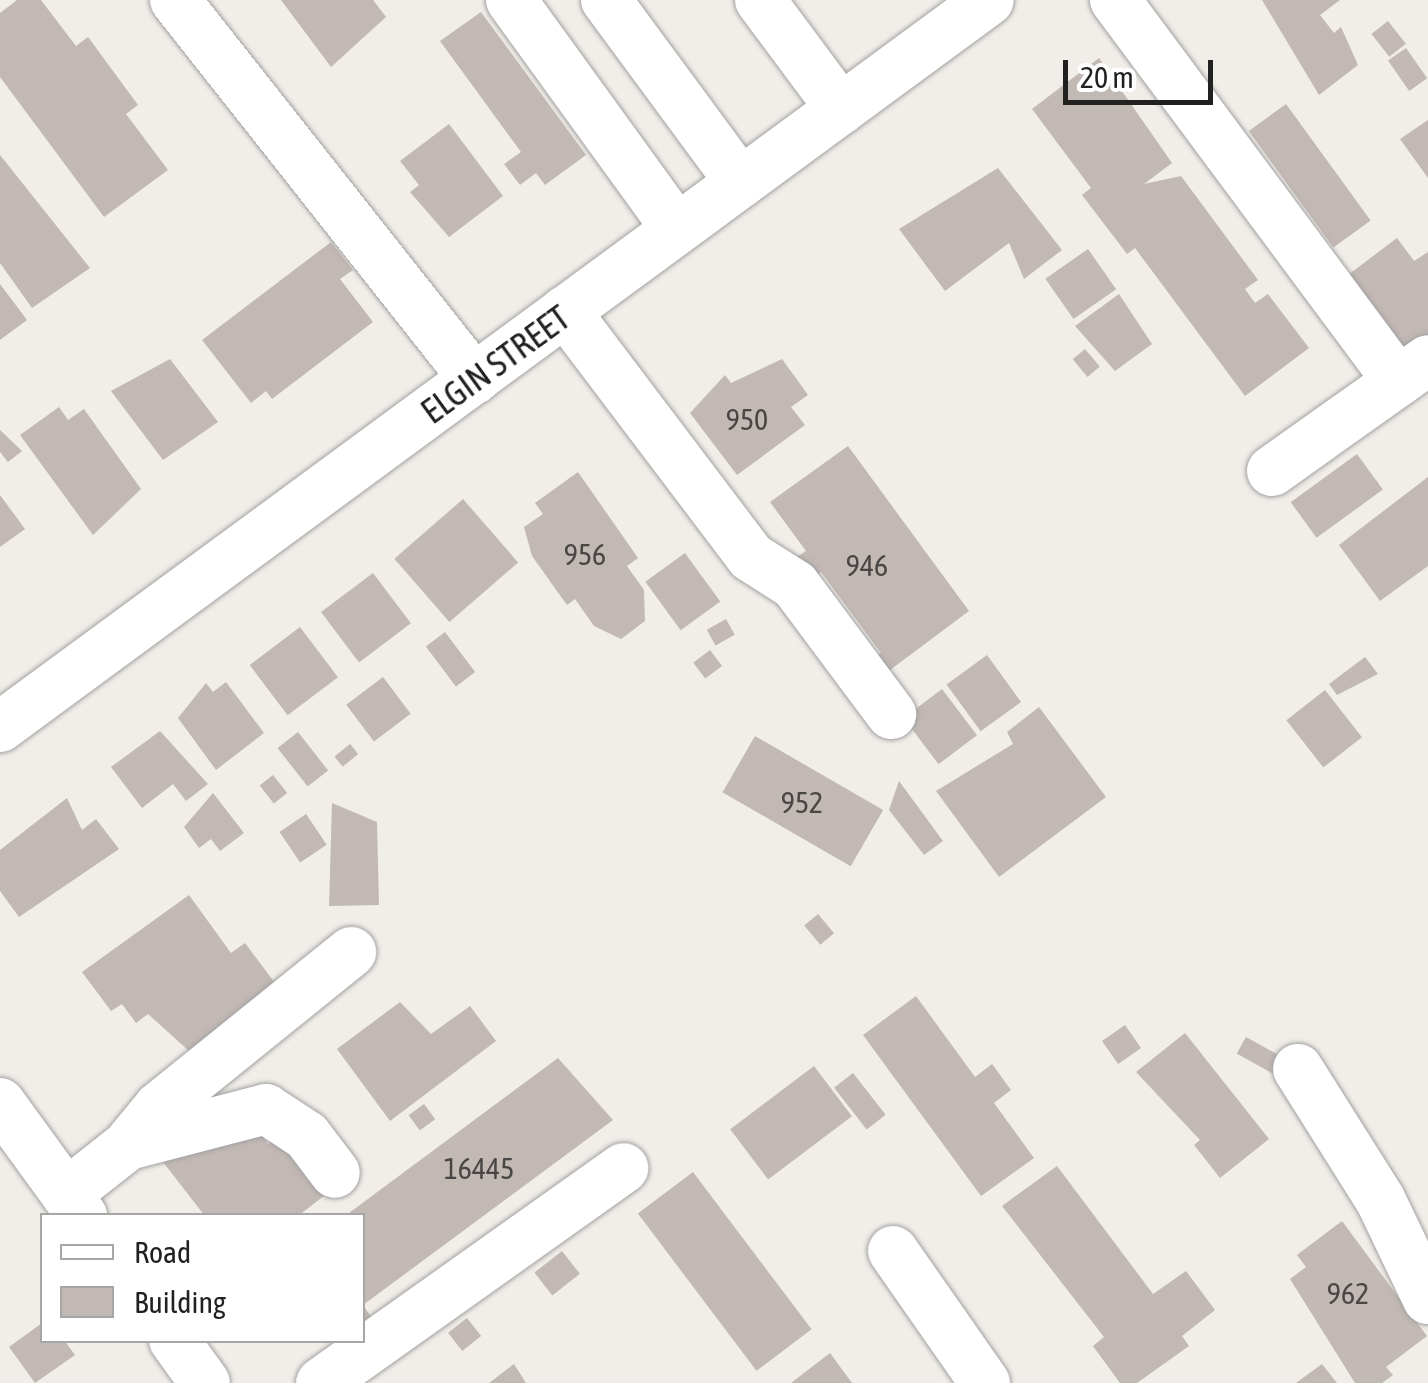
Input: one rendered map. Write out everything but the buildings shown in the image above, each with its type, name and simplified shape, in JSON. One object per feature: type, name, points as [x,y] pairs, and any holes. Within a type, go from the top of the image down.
[{"type":"street","points":[[175,0],[474,379]]},
{"type":"street","points":[[510,0],[677,229]]},
{"type":"street","points":[[606,0],[741,183]]},
{"type":"street","points":[[760,0],[841,109]]},
{"type":"street","name":"ELGIN STREET","points":[[0,727],[989,0]]},
{"type":"street","points":[[1115,0],[1413,370],[1272,471]]},
{"type":"street","points":[[565,312],[751,557],[795,585],[891,714]]},
{"type":"street","points":[[0,1103],[74,1204],[159,1107],[351,952]]},
{"type":"street","points":[[1298,1069],[1380,1199],[1428,1299]]},
{"type":"street","points":[[128,1145],[266,1109],[307,1136],[335,1172]]},
{"type":"street","points":[[321,1383],[623,1168]]},
{"type":"street","points":[[893,1251],[985,1383]]},
{"type":"street","points":[[176,1343],[205,1383]]}]
